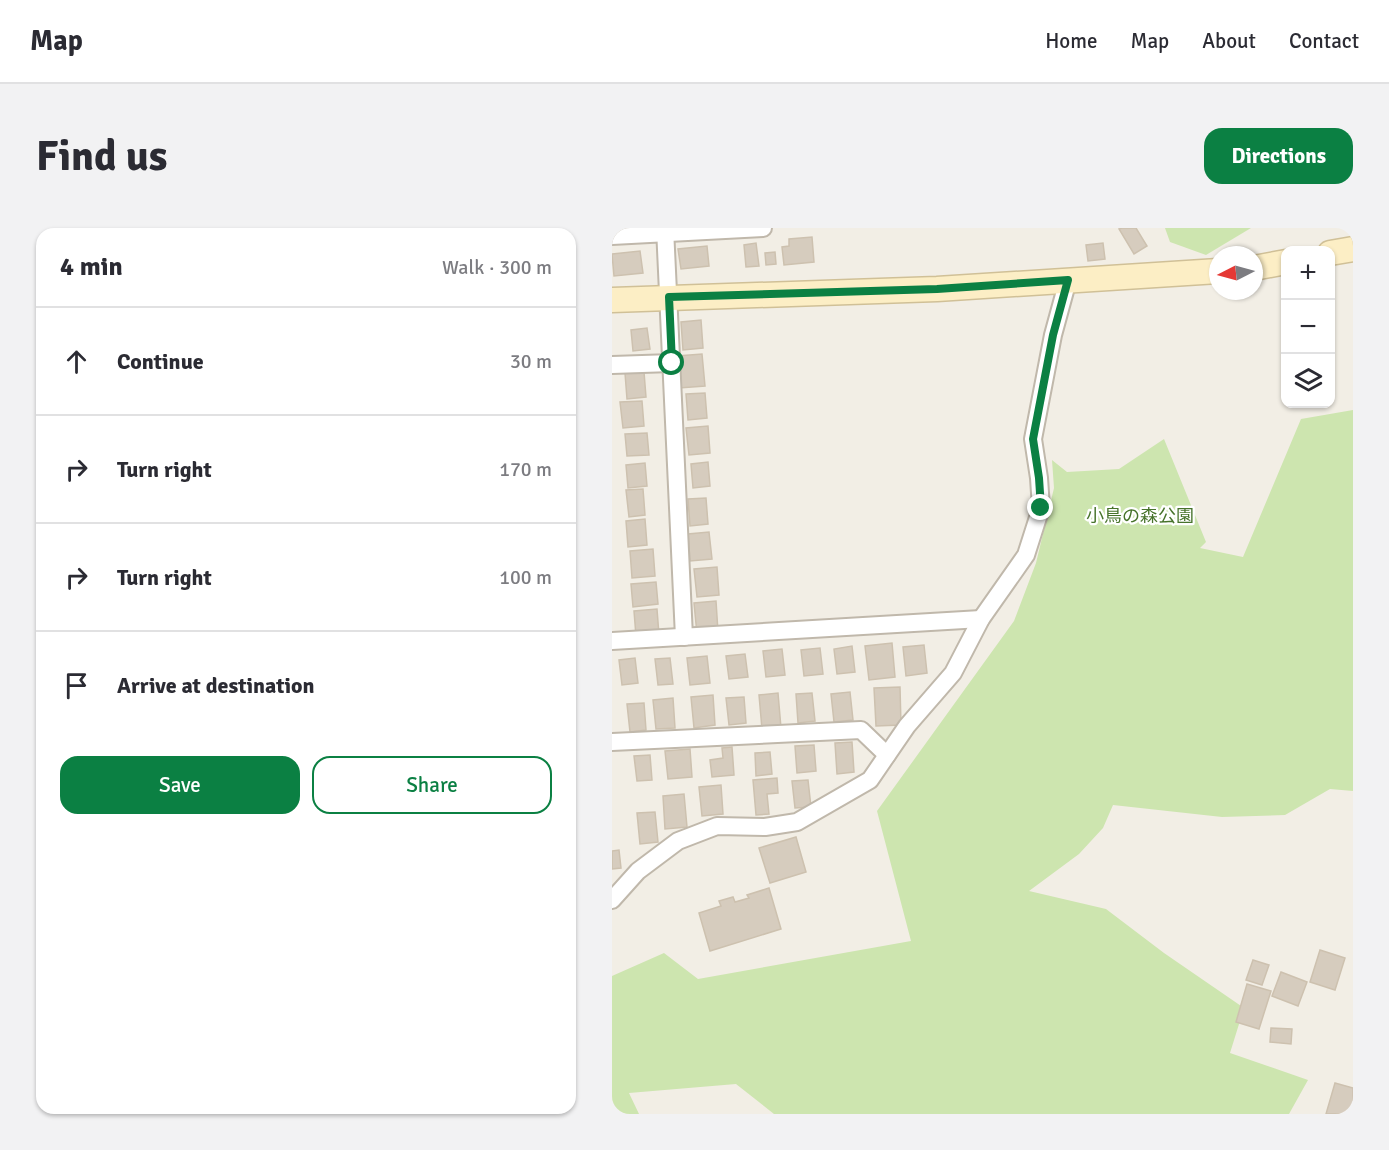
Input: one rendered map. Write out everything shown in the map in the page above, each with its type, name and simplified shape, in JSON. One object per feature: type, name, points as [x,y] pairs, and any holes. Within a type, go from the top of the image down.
[{"type":"street","points":[[612,236],[665,231],[763,228]]},
{"type":"street","points":[[665,231],[684,637]]},
{"type":"street","points":[[1335,252],[1353,249]]},
{"type":"street","points":[[1263,266],[1281,263]]},
{"type":"street","points":[[612,300],[937,289],[1209,272]]},
{"type":"street","points":[[612,900],[638,871],[678,841],[717,826],[765,827],[797,822],[870,780],[907,726],[953,673],[981,619],[1026,555],[1041,508],[1033,439],[1053,335],[1068,280]]},
{"type":"street","points":[[612,365],[672,363]]},
{"type":"street","points":[[612,641],[981,619]]},
{"type":"street","points":[[612,742],[861,730],[887,755]]},
{"type":"green space","points":[[1165,228],[1251,228],[1221,246],[1209,246],[1209,253],[1206,255],[1170,242]]},
{"type":"green space","name":"小鳥の森公園","points":[[1353,410],[1353,791],[1330,789],[1285,815],[1222,817],[1113,805],[1103,828],[1079,854],[1029,891],[1106,909],[1164,953],[1244,1008],[1230,1053],[1308,1080],[1289,1114],[774,1114],[736,1084],[629,1093],[639,1114],[612,1114],[612,976],[664,953],[698,979],[911,941],[877,811],[1014,621],[1036,563],[1054,488],[1052,460],[1067,472],[1119,469],[1164,439],[1206,542],[1200,548],[1243,557],[1301,419]]},
{"type":"building","points":[[1136,228],[1147,246],[1134,254],[1119,229]]},
{"type":"building","points":[[812,237],[814,262],[784,265],[782,247],[789,246],[789,239]]},
{"type":"building","points":[[756,243],[759,266],[746,267],[744,245]]},
{"type":"building","points":[[1103,243],[1105,259],[1088,261],[1086,245]]},
{"type":"building","points":[[707,246],[709,266],[681,269],[678,249]]},
{"type":"building","points":[[640,251],[643,273],[614,276],[612,254]]},
{"type":"building","points":[[775,252],[776,264],[766,265],[765,253]]},
{"type":"building","points":[[701,320],[703,348],[683,350],[681,322]]},
{"type":"building","points":[[647,328],[650,349],[633,351],[631,330]]},
{"type":"building","points":[[702,354],[705,386],[679,388],[677,356]]},
{"type":"building","points":[[644,372],[646,397],[627,399],[625,373]]},
{"type":"building","points":[[705,393],[707,418],[688,420],[686,394]]},
{"type":"building","points":[[642,401],[644,426],[623,428],[620,402]]},
{"type":"building","points":[[708,426],[710,453],[689,455],[686,428]]},
{"type":"building","points":[[647,433],[649,455],[627,456],[625,434]]},
{"type":"building","points":[[708,462],[710,486],[693,488],[691,464]]},
{"type":"building","points":[[645,463],[647,486],[628,488],[626,465]]},
{"type":"building","points":[[643,489],[645,515],[629,517],[626,490]]},
{"type":"building","points":[[706,498],[708,524],[690,526],[688,499]]},
{"type":"building","points":[[645,519],[647,545],[628,547],[626,521]]},
{"type":"building","points":[[709,532],[712,559],[690,561],[688,534]]},
{"type":"building","points":[[653,549],[655,576],[632,578],[630,551]]},
{"type":"building","points":[[717,567],[719,595],[697,597],[694,569]]},
{"type":"building","points":[[656,582],[658,604],[633,607],[631,584]]},
{"type":"building","points":[[716,601],[718,632],[697,634],[694,603]]},
{"type":"building","points":[[657,609],[659,635],[636,636],[634,611]]},
{"type":"building","points":[[892,643],[895,677],[869,680],[865,646]]},
{"type":"building","points":[[924,645],[927,673],[906,676],[903,647]]},
{"type":"building","points":[[852,646],[855,672],[837,674],[834,649]]},
{"type":"building","points":[[820,648],[823,674],[804,676],[801,650]]},
{"type":"building","points":[[782,649],[785,675],[766,677],[763,651]]},
{"type":"building","points":[[745,654],[748,677],[729,679],[726,656]]},
{"type":"building","points":[[707,656],[710,683],[690,685],[687,658]]},
{"type":"building","points":[[635,658],[638,683],[622,685],[619,660]]},
{"type":"building","points":[[670,658],[673,684],[658,685],[655,659]]},
{"type":"building","points":[[900,687],[901,725],[876,726],[874,688]]},
{"type":"building","points":[[850,692],[853,720],[834,722],[831,694]]},
{"type":"building","points":[[778,693],[781,728],[762,729],[759,695]]},
{"type":"building","points":[[812,693],[815,721],[798,723],[796,694]]},
{"type":"building","points":[[713,695],[715,725],[694,728],[691,697]]},
{"type":"building","points":[[744,697],[746,723],[729,725],[726,698]]},
{"type":"building","points":[[673,698],[675,728],[656,729],[653,700]]},
{"type":"building","points":[[644,703],[646,730],[630,732],[627,704]]},
{"type":"building","points":[[852,742],[854,772],[837,774],[835,743]]},
{"type":"building","points":[[814,745],[816,771],[797,773],[795,746]]},
{"type":"building","points":[[732,747],[734,775],[712,777],[710,760],[723,758],[722,748]]},
{"type":"building","points":[[690,749],[692,777],[668,779],[665,751]]},
{"type":"building","points":[[770,752],[772,774],[756,776],[755,753]]},
{"type":"building","points":[[650,755],[652,780],[637,781],[634,756]]},
{"type":"building","points":[[777,778],[778,793],[767,794],[769,814],[756,815],[753,780]]},
{"type":"building","points":[[808,780],[811,807],[795,808],[792,781]]},
{"type":"building","points":[[721,785],[723,814],[702,816],[699,787]]},
{"type":"building","points":[[684,794],[687,827],[665,829],[663,796]]},
{"type":"building","points":[[655,812],[658,842],[640,844],[637,813]]},
{"type":"building","points":[[796,837],[806,872],[770,883],[759,848]]},
{"type":"building","points":[[619,850],[621,868],[612,869],[612,851]]},
{"type":"building","points":[[769,888],[781,929],[710,951],[699,913],[721,906],[719,901],[733,897],[735,902],[749,898],[747,895]]},
{"type":"building","points":[[1320,950],[1345,958],[1335,990],[1310,982]]},
{"type":"building","points":[[1253,960],[1269,965],[1262,985],[1246,980]]},
{"type":"building","points":[[1281,972],[1307,982],[1298,1006],[1272,996]]},
{"type":"building","points":[[1247,984],[1271,991],[1259,1029],[1236,1022]]},
{"type":"building","points":[[1271,1028],[1292,1029],[1291,1044],[1270,1042]]},
{"type":"building","points":[[1335,1083],[1353,1088],[1353,1114],[1326,1114]]},
{"type":"route","points":[[672,363],[669,297],[937,289],[1068,280],[1053,335],[1033,439],[1041,508]]}]
